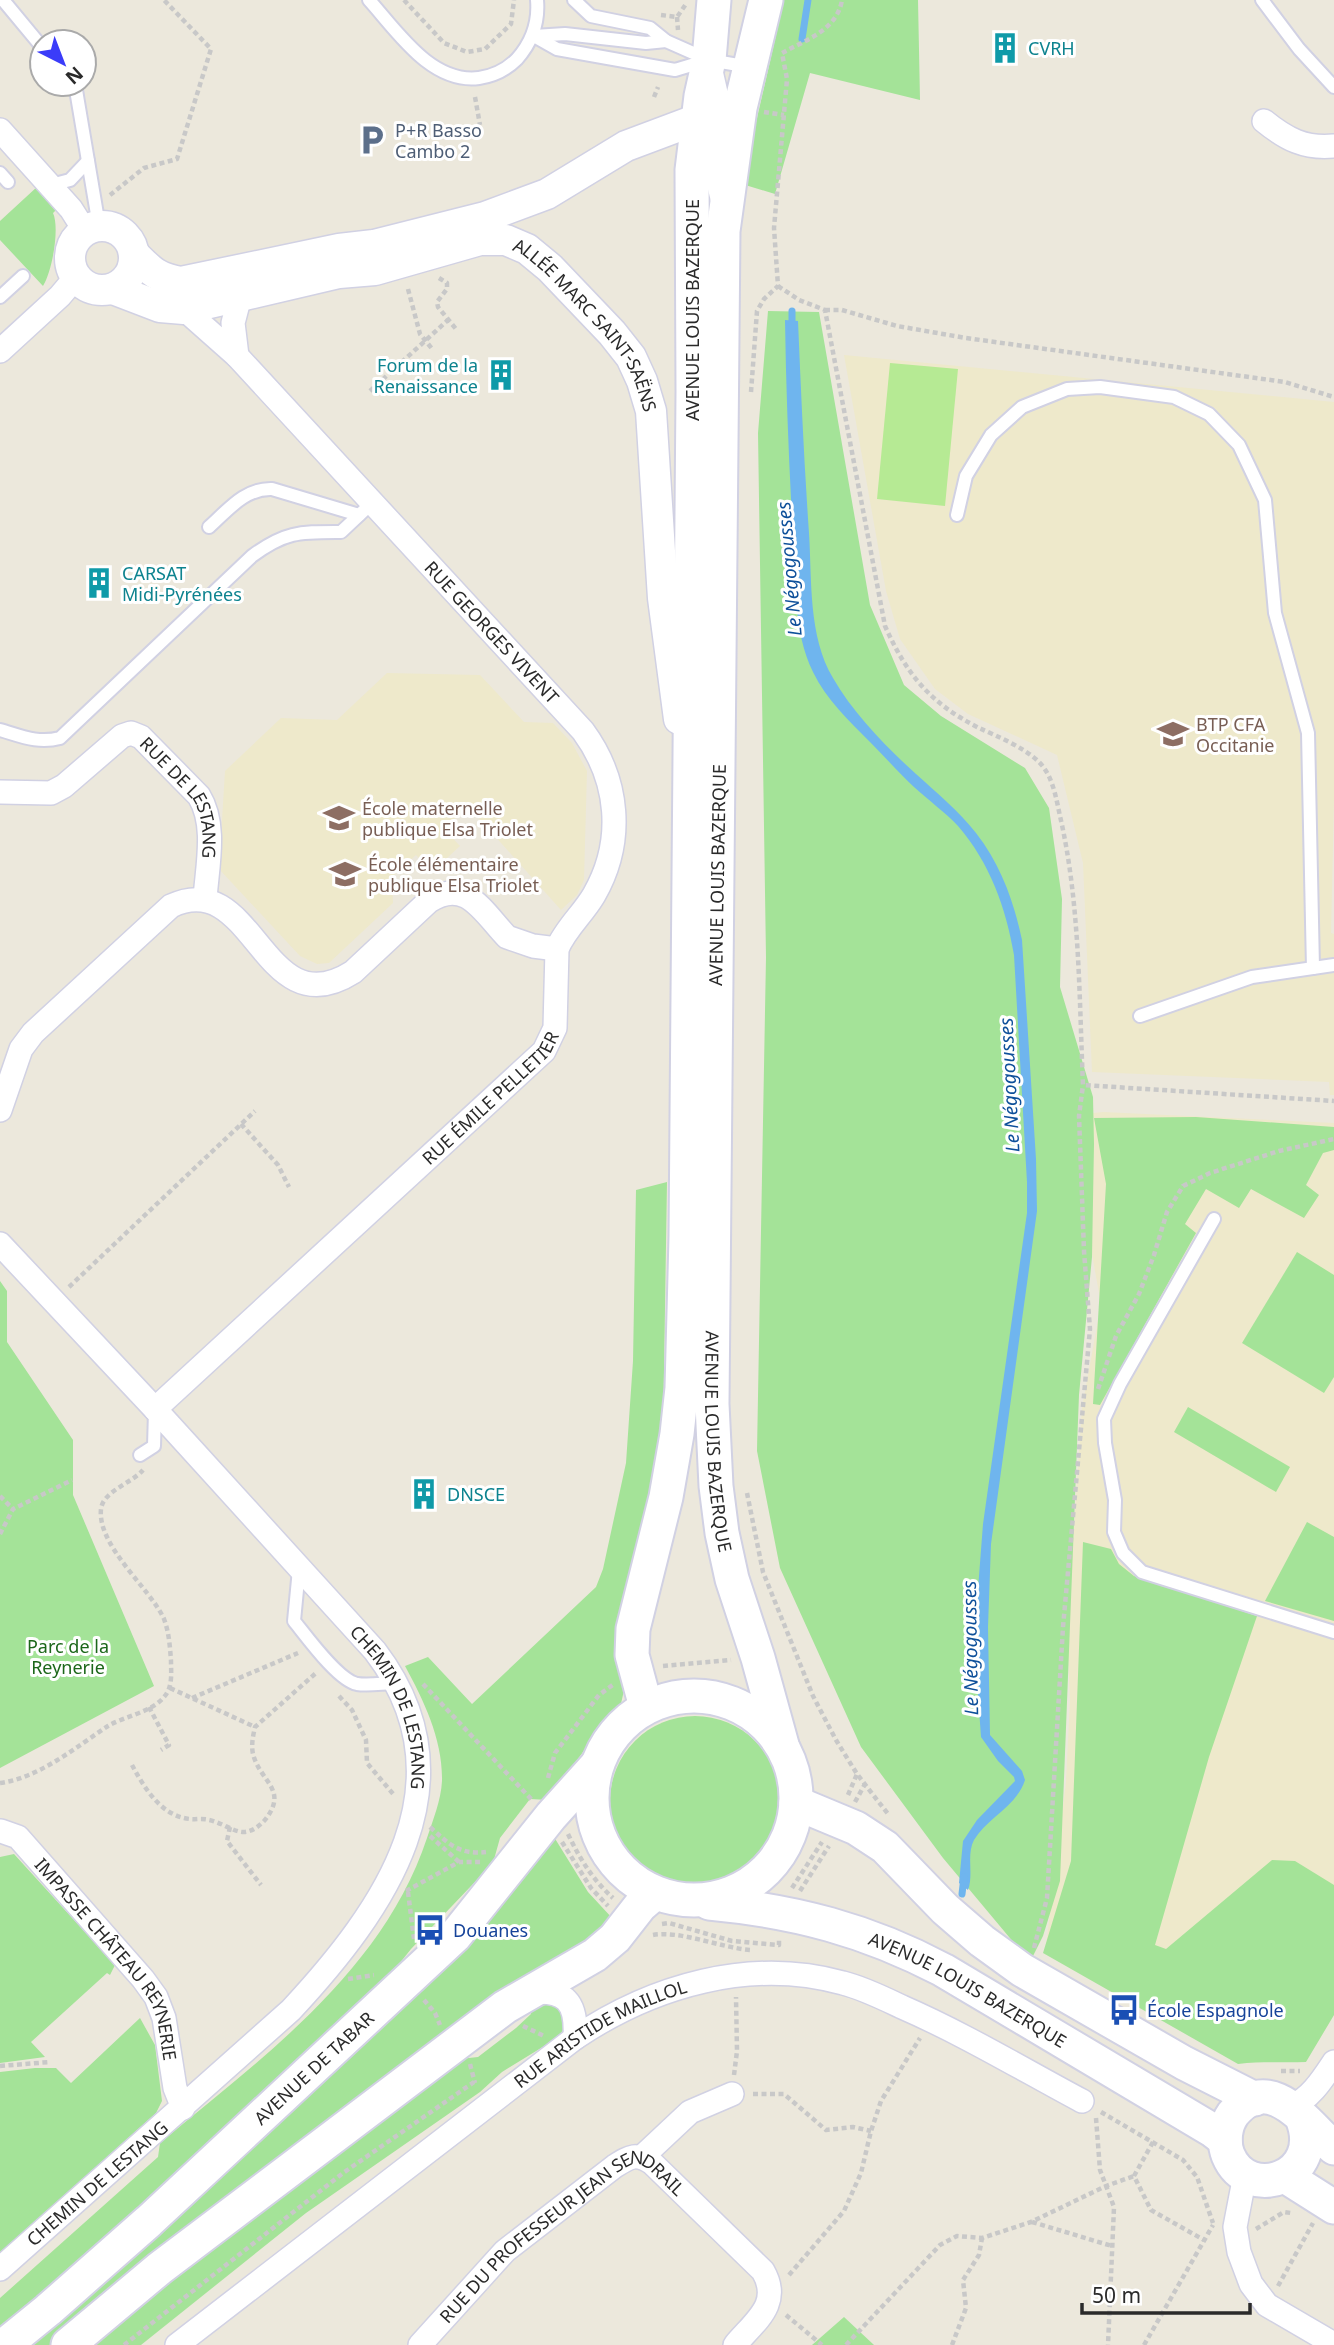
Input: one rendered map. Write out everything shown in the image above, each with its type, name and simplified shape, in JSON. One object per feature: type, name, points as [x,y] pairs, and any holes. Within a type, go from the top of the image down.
[{"type":"main road","name":"AVENUE LOUIS BAZERQUE","points":[[646,1707],[632,1655],[633,1629],[666,1497],[682,1388],[693,392],[691,204],[692,170],[709,60],[714,0]]},
{"type":"main road","name":"AVENUE LOUIS BAZERQUE","points":[[766,0],[740,108],[723,231],[712,1404],[716,1486],[725,1545],[732,1578],[782,1745]]},
{"type":"main road","points":[[68,2345],[160,2268],[526,1993],[595,1955],[615,1938],[640,1906],[655,1910],[689,1900],[712,1899],[734,1892],[754,1881],[771,1866],[788,1837],[796,1804],[793,1773],[782,1745],[768,1727],[752,1713],[732,1703],[689,1695],[646,1707],[625,1722],[608,1742],[596,1766],[591,1790],[592,1815],[599,1839],[612,1860],[655,1910]]},
{"type":"main road","name":"AVENUE DE TABAR","points":[[5,2345],[159,2212],[455,1936],[551,1815],[596,1766]]},
{"type":"main road","points":[[796,1804],[853,1826],[885,1847],[945,1909],[982,1941],[1023,1970],[1184,2063],[1255,2099]]},
{"type":"main road","name":"AVENUE LOUIS BAZERQUE","points":[[689,1900],[783,1912],[868,1935],[904,1950],[981,1993],[1225,2140]]},
{"type":"main road","points":[[1296,2112],[1307,2130],[1304,2157],[1296,2168],[1285,2176],[1258,2180],[1245,2175],[1234,2166],[1227,2154],[1227,2127],[1233,2114],[1255,2099],[1280,2100],[1296,2112],[1334,2148]]},
{"type":"main road","points":[[1285,2176],[1327,2208]]},
{"type":"street","points":[[709,60],[719,106],[713,162],[725,208]]},
{"type":"street","points":[[0,130],[72,209],[125,236],[134,254],[152,273],[163,279],[181,282],[339,249],[374,245],[485,217],[547,194],[626,146],[698,119]]},
{"type":"street","points":[[1264,121],[1280,135],[1296,142],[1322,147],[1334,146]]},
{"type":"street","points":[[93,220],[76,240],[71,252],[71,265],[76,277],[93,289],[113,289],[130,275],[134,254]]},
{"type":"street","name":"ALLÉE MARC SAINT-SAËNS","points":[[113,289],[160,307],[230,307],[340,273],[375,270],[480,240],[506,240],[527,249],[550,268],[612,333],[631,357],[651,411],[663,598],[688,782]]},
{"type":"street","points":[[0,351],[60,296],[76,277]]},
{"type":"street","points":[[194,280],[230,307],[237,356]]},
{"type":"street","name":"RUE GEORGES VIVENT","points":[[184,309],[237,356],[365,509],[583,731],[605,767],[614,828],[611,851],[602,880],[561,939],[557,949]]},
{"type":"street","name":"RUE DE LESTANG","points":[[0,792],[51,793],[64,786],[122,736],[131,733],[141,737],[199,796],[205,807],[209,820],[205,899]]},
{"type":"street","points":[[1,1105],[21,1049],[33,1033],[171,906],[193,898],[218,903],[290,976],[312,985],[326,985],[353,972],[429,901],[440,894],[450,892],[466,895],[513,940],[557,949]]},
{"type":"street","name":"RUE ÉMILE PELLETIER","points":[[155,1409],[544,1051],[555,1028],[557,949]]},
{"type":"street","name":"CHEMIN DE LESTANG","points":[[0,1244],[155,1409],[375,1651],[397,1683],[408,1708],[418,1762],[420,1823],[361,1927],[323,1976],[291,2010],[0,2269]]},
{"type":"street","name":"IMPASSE CHÂTEAU REYNERIE","points":[[0,1831],[18,1837],[148,1986],[164,2018],[174,2088],[183,2108]]},
{"type":"street","name":"RUE ARISTIDE MAILLOL","points":[[177,2345],[575,2038],[625,2008],[693,1983],[735,1974],[817,1977],[853,1986],[932,2020],[1082,2101]]},
{"type":"street","points":[[526,1993],[550,1991],[562,1996],[571,2005],[576,2017],[575,2038]]},
{"type":"street","points":[[1296,2112],[1299,2104],[1321,2081],[1334,2062]]},
{"type":"street","points":[[642,2157],[690,2112],[732,2094]]},
{"type":"street","name":"RUE DU PROFESSEUR JEAN SENDRAIL","points":[[420,2345],[514,2243],[630,2157],[642,2157],[652,2163],[763,2271],[769,2283]]},
{"type":"street","points":[[1245,2175],[1224,2226],[1239,2252],[1251,2284],[1267,2305],[1334,2344]]},
{"type":"street","points":[[735,2345],[766,2309],[771,2296],[769,2283]]},
{"type":"lane","points":[[3,0],[28,30]]},
{"type":"lane","points":[[369,0],[412,48],[439,70],[457,77],[473,78],[494,76],[516,60],[534,36],[538,14],[537,0]]},
{"type":"lane","points":[[574,0],[591,16],[650,28],[666,41],[709,60],[750,67]]},
{"type":"lane","points":[[1262,0],[1299,49],[1334,87]]},
{"type":"lane","points":[[534,36],[565,34],[646,43],[666,41]]},
{"type":"lane","points":[[534,36],[557,49],[671,69],[709,60]]},
{"type":"lane","points":[[77,98],[88,161],[93,220]]},
{"type":"lane","points":[[51,185],[70,180],[88,161]]},
{"type":"lane","points":[[0,298],[23,276]]},
{"type":"lane","points":[[957,515],[966,476],[991,435],[1022,407],[1067,389],[1100,387],[1174,397],[1209,414],[1239,445],[1265,500],[1275,613],[1308,733],[1312,968]]},
{"type":"lane","points":[[209,527],[240,498],[262,489],[365,509]]},
{"type":"lane","points":[[0,730],[34,741],[46,742],[60,738],[253,556],[272,542],[291,534],[341,532],[365,509]]},
{"type":"lane","points":[[1140,1016],[1252,977],[1334,965]]},
{"type":"lane","points":[[1214,1219],[1120,1384],[1104,1419],[1105,1443],[1115,1500],[1114,1532],[1123,1553],[1142,1572],[1334,1632]]},
{"type":"lane","points":[[143,1460],[154,1446],[155,1409]]},
{"type":"lane","points":[[299,1569],[294,1621],[315,1646],[344,1678],[356,1684],[397,1683]]},
{"type":"path","points":[[93,220],[114,193],[144,168],[177,159],[211,49],[164,0]]},
{"type":"path","points":[[404,0],[444,43],[467,52],[485,50],[511,24],[514,0]]},
{"type":"path","points":[[778,286],[774,228],[787,79],[782,53],[821,33],[834,20],[842,0]]},
{"type":"path","points":[[654,97],[658,87]]},
{"type":"path","points":[[475,97],[480,125]]},
{"type":"path","points":[[433,277],[447,283],[447,289],[437,302],[456,329]]},
{"type":"path","points":[[778,286],[799,300],[825,310],[842,310],[897,326],[965,338],[1285,382],[1334,397]]},
{"type":"path","points":[[751,397],[757,311],[764,299],[778,286]]},
{"type":"path","points":[[408,289],[419,334],[433,350]]},
{"type":"path","points":[[825,310],[885,626],[899,657],[916,682],[946,707],[1039,762],[1053,785],[1073,883],[1083,1085],[1079,1116],[1084,1251],[1090,1329],[1063,1627],[1047,1898],[1033,1952]]},
{"type":"path","points":[[370,391],[448,320]]},
{"type":"path","points":[[1083,1085],[1334,1101]]},
{"type":"path","points":[[53,1302],[255,1111]]},
{"type":"path","points":[[241,1124],[278,1165],[289,1187]]},
{"type":"path","points":[[0,1783],[10,1782],[40,1769],[116,1722],[164,1698],[170,1688],[170,1639],[163,1619],[116,1553],[102,1518],[101,1507],[105,1500],[140,1474],[143,1460]]},
{"type":"path","points":[[0,1534],[13,1509],[72,1480]]},
{"type":"path","points":[[747,1492],[763,1572],[793,1649],[836,1740],[857,1774],[895,1823]]},
{"type":"path","points":[[0,1496],[13,1509]]},
{"type":"path","points":[[192,1698],[315,1646]]},
{"type":"path","points":[[132,1765],[146,1791],[179,1816],[219,1821],[243,1832],[253,1830],[261,1824],[274,1804],[275,1794],[257,1765],[253,1752],[255,1727],[329,1661]]},
{"type":"path","points":[[317,1672],[326,1682]]},
{"type":"path","points":[[397,1683],[417,1678],[540,1809]]},
{"type":"path","points":[[170,1688],[255,1727]]},
{"type":"path","points":[[334,1691],[352,1710],[366,1740],[367,1763],[398,1800]]},
{"type":"path","points":[[149,1707],[169,1745],[161,1750]]},
{"type":"path","points":[[847,1797],[857,1774]]},
{"type":"path","points":[[420,1823],[457,1850],[474,1854],[498,1847]]},
{"type":"path","points":[[420,1823],[426,1833],[459,1862]]},
{"type":"path","points":[[564,1825],[581,1861],[598,1885],[621,1905]]},
{"type":"path","points":[[230,1827],[227,1841],[261,1885]]},
{"type":"path","points":[[558,1833],[591,1888],[616,1914]]},
{"type":"path","points":[[791,1890],[824,1840]]},
{"type":"path","points":[[795,1901],[834,1840]]},
{"type":"path","points":[[384,1889],[408,1891],[459,1862],[483,1862]]},
{"type":"path","points":[[408,1891],[414,1941]]},
{"type":"path","points":[[655,1910],[668,1923],[744,1942],[779,1944],[780,1938]]},
{"type":"path","points":[[652,1935],[666,1933],[732,1948],[756,1950]]},
{"type":"path","points":[[768,1951],[779,1952]]},
{"type":"path","points":[[323,1976],[345,1980],[385,1973]]},
{"type":"path","points":[[736,1991],[737,2051],[732,2094],[784,2094],[826,2130],[853,2127],[871,2131]]},
{"type":"path","points":[[420,1995],[435,2013],[442,2028]]},
{"type":"path","points":[[769,2283],[785,2279],[844,2211],[861,2173],[881,2101],[917,2044]]},
{"type":"path","points":[[468,2055],[479,2112]]},
{"type":"path","points":[[0,2066],[50,2062]]},
{"type":"path","points":[[124,2345],[343,2173],[474,2082]]},
{"type":"path","points":[[1108,2345],[1114,2207],[1100,2170],[1095,2108],[1183,2160],[1198,2177],[1224,2226]]},
{"type":"path","points":[[846,2345],[940,2245],[957,2236],[982,2238],[1031,2222],[1106,2186],[1134,2176],[1153,2142]]},
{"type":"path","points":[[1134,2176],[1151,2210],[1204,2239]]},
{"type":"path","points":[[1144,2345],[1204,2239],[1224,2226],[1258,2229],[1284,2213],[1327,2208]]},
{"type":"path","points":[[1267,2305],[1327,2208]]},
{"type":"path","points":[[1031,2222],[1112,2246]]},
{"type":"path","points":[[952,2345],[966,2308],[963,2280],[979,2255],[982,2238]]},
{"type":"path","points":[[766,2309],[781,2311],[822,2345]]},
{"type":"shaded area","name":"BTP CFA Occitanie","points":[[844,355],[1334,402],[1334,798],[1331,933],[1334,934],[1334,1095],[1330,1095],[1329,1082],[1092,1072],[1083,863],[1057,755],[968,714],[935,689],[900,639],[886,591]]},
{"type":"shaded area","name":"École maternelle publique Elsa Triolet","points":[[387,673],[480,675],[524,722],[553,723],[572,743],[587,771],[584,880],[577,895],[561,910],[468,806],[444,829],[460,846],[432,872],[416,855],[392,877],[393,903],[329,963],[317,964],[300,956],[219,869],[225,771],[281,718],[337,720]]},
{"type":"shaded area","points":[[1103,1112],[1334,1123],[1334,2015],[1305,2062],[1285,2062],[1045,1954],[1066,1782],[1070,1700],[1067,1633],[1082,1408],[1101,1304],[1088,1232],[1084,1114]]},
{"type":"green space","points":[[784,0],[918,0],[920,100],[810,73],[775,194],[742,184]]},
{"type":"green space","points":[[38,186],[58,208],[53,213],[56,229],[52,261],[43,286],[0,240],[0,221]]},
{"type":"green space","points":[[768,311],[819,312],[870,605],[904,685],[941,716],[1025,768],[1049,808],[1062,899],[1060,987],[1093,1097],[1094,1144],[1092,1257],[1079,1395],[1060,1881],[1043,1936],[1030,1962],[943,1858],[861,1747],[780,1568],[757,1451],[766,957],[758,433]]},
{"type":"green space","points":[[890,363],[958,369],[945,506],[877,499]]},
{"type":"green space","points":[[1196,1117],[1334,1127],[1334,1150],[1323,1153],[1306,1185],[1319,1195],[1304,1218],[1251,1189],[1239,1208],[1206,1189],[1185,1224],[1196,1233],[1100,1405],[1093,1404],[1106,1184],[1094,1118]]},
{"type":"green space","points":[[667,1182],[663,1435],[626,1607],[615,1634],[618,1664],[625,1686],[620,1708],[607,1719],[548,1800],[530,1799],[500,1838],[493,1863],[411,1949],[380,1988],[105,2240],[0,2329],[0,2298],[158,2157],[160,2143],[239,2078],[316,2008],[381,1930],[407,1886],[427,1838],[442,1781],[436,1736],[405,1666],[428,1657],[472,1704],[596,1587],[603,1569],[626,1463],[633,1361],[636,1190]]},
{"type":"green space","points":[[1297,1252],[1334,1275],[1334,1377],[1324,1393],[1242,1343]]},
{"type":"green space","name":"Parc de la Reynerie","points":[[0,1281],[7,1291],[7,1342],[73,1440],[73,1495],[154,1686],[0,1768]]},
{"type":"green space","points":[[1188,1407],[1290,1467],[1276,1492],[1174,1432]]},
{"type":"green space","points":[[1307,1522],[1334,1537],[1334,1621],[1265,1601]]},
{"type":"green space","points":[[1083,1542],[1111,1549],[1119,1564],[1134,1576],[1257,1616],[1209,1757],[1155,1945],[1166,1949],[1272,1860],[1295,1861],[1334,1885],[1334,2015],[1306,2062],[1238,2064],[1043,1953],[1071,1861]]},
{"type":"green space","points":[[695,1716],[728,1722],[755,1741],[774,1768],[780,1801],[774,1834],[755,1861],[728,1880],[695,1886],[662,1880],[635,1861],[616,1834],[610,1801],[616,1768],[635,1741],[662,1722]]},
{"type":"green space","points":[[554,1837],[588,1892],[613,1919],[603,1935],[52,2345],[23,2345],[396,2013],[487,1924],[531,1863]]},
{"type":"green space","points":[[14,1854],[115,1965],[110,1975],[107,1973],[31,2042],[45,2057],[0,2063],[0,1857]]},
{"type":"green space","points":[[545,1999],[565,2012],[565,2026],[559,2037],[502,2072],[480,2092],[306,2213],[141,2345],[88,2345],[460,2059],[478,2057],[531,2014],[531,2003]]},
{"type":"green space","points":[[140,2018],[155,2045],[162,2101],[156,2113],[0,2253],[0,2072],[56,2068],[71,2083]]},
{"type":"green space","points":[[844,2317],[874,2345],[812,2345]]},
{"type":"water","points":[[785,320],[798,321],[813,607],[825,662],[841,691],[871,729],[955,810],[985,845],[1005,884],[1022,940],[1037,1211],[991,1544],[988,1627],[990,1735],[1022,1771],[1025,1780],[1009,1805],[986,1825],[974,1840],[968,1890],[959,1883],[963,1841],[977,1820],[1015,1781],[981,1737],[978,1695],[978,1589],[983,1524],[1027,1213],[1014,955],[995,887],[969,840],[953,821],[908,782],[838,709],[818,682],[807,656],[802,640],[795,589]]},
{"type":"waterway","name":"Le Négogousses","points":[[802,39],[808,0]]},
{"type":"waterway","name":"Le Négogousses","points":[[792,311],[792,330]]},
{"type":"waterway","name":"Le Négogousses","points":[[962,1894],[964,1877]]},
{"type":"place","name":"CVRH","points":[[1005,48]]},
{"type":"place","name":"P+R Basso Cambo 2","points":[[372,140]]},
{"type":"place","name":"Forum de la Renaissance","points":[[501,375]]},
{"type":"place","name":"CARSAT Midi-Pyrénées","points":[[99,583]]},
{"type":"place","name":"BTP CFA Occitanie","points":[[1173,734]]},
{"type":"place","name":"École maternelle publique Elsa Triolet","points":[[339,818]]},
{"type":"place","name":"École élémentaire publique Elsa Triolet","points":[[345,874]]},
{"type":"place","name":"DNSCE","points":[[424,1494]]},
{"type":"place","name":"Douanes","points":[[430,1930]]},
{"type":"place","name":"École Espagnole","points":[[1124,2010]]}]
